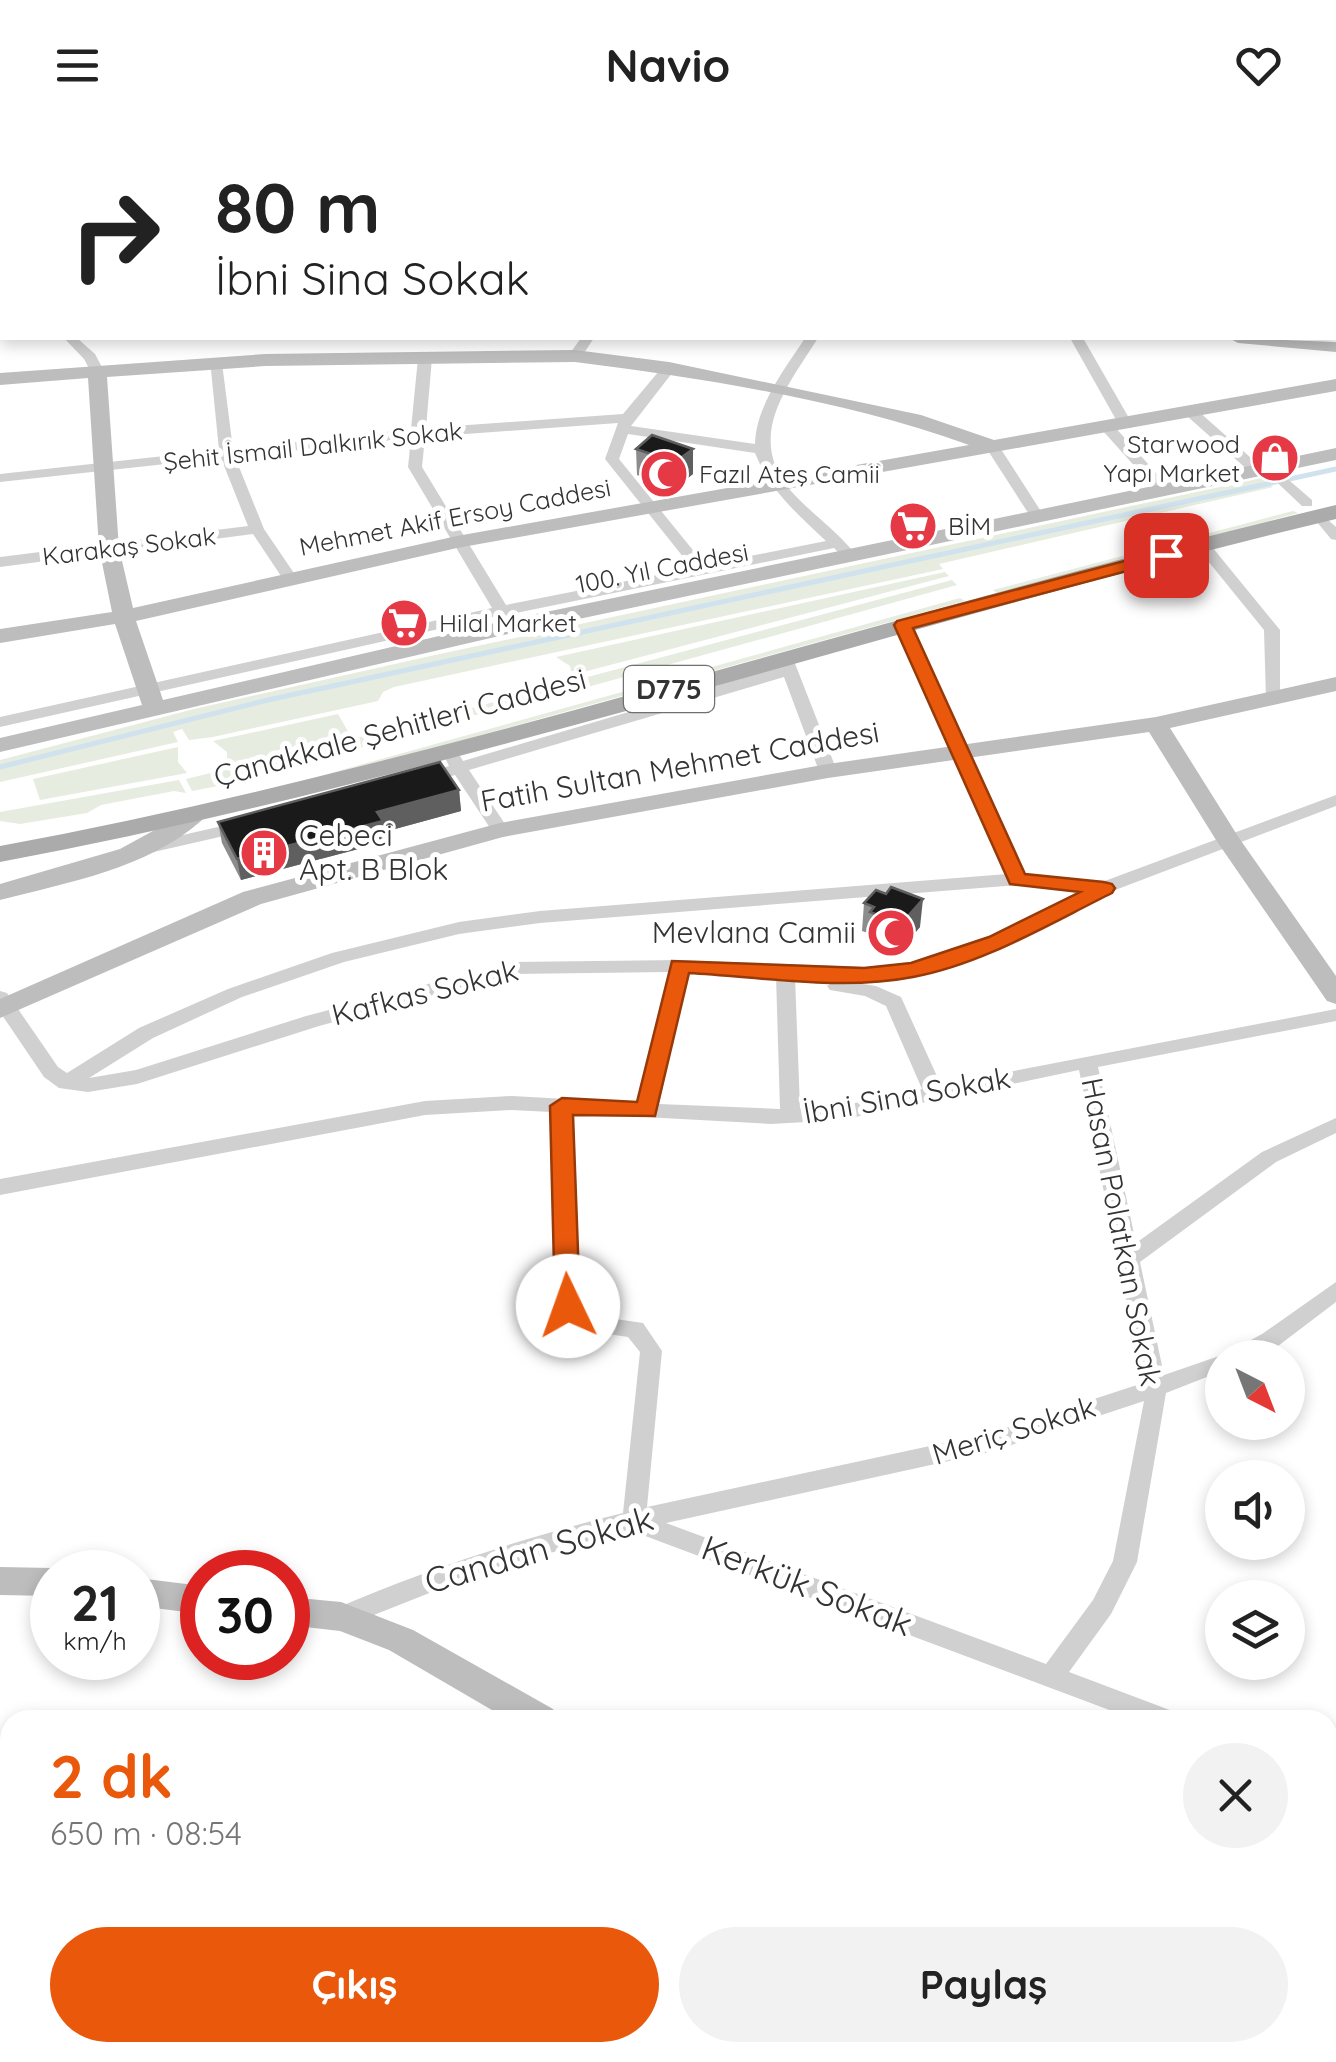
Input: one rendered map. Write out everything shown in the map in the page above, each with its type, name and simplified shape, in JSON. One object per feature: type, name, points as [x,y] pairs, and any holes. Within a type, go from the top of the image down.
[{"type":"main road","name":"Çanakkale Şehitleri Caddesi","points":[[0,834],[218,802],[454,760],[786,664],[903,625],[977,595],[1202,546],[1336,496]]},
{"type":"main road","name":"Çanakkale Şehitleri Caddesi","points":[[0,854],[193,816],[218,802],[1314,505]]},
{"type":"street","points":[[72,340],[90,357],[97,371],[100,467],[109,548],[124,618],[151,698]]},
{"type":"street","points":[[264,360],[284,340]]},
{"type":"street","points":[[574,356],[586,340]]},
{"type":"street","points":[[805,340],[776,390],[760,430],[761,457],[776,482],[846,551]]},
{"type":"street","points":[[1077,340],[1117,427],[1162,488]]},
{"type":"street","points":[[1262,340],[1336,346]]},
{"type":"street","points":[[0,378],[264,360],[574,356],[669,368],[921,421],[992,446],[1037,516]]},
{"type":"street","points":[[425,358],[415,468],[506,619]]},
{"type":"street","points":[[215,364],[228,455],[258,529],[290,579]]},
{"type":"street","points":[[669,368],[625,424],[612,459],[702,570]]},
{"type":"street","name":"Mehmet Akif Ersoy Caddesi","points":[[0,636],[124,618],[457,542],[776,482],[1117,427],[1336,385]]},
{"type":"street","points":[[1192,413],[1314,505],[1336,536]]},
{"type":"street","name":"Şehit İsmail Dalkırık Sokak","points":[[0,478],[418,433],[625,424],[760,449]]},
{"type":"street","name":"100. Yıl Caddesi","points":[[0,722],[151,698],[506,619],[1162,488],[1267,471],[1336,454]]},
{"type":"street","name":"Karakaş Sokak","points":[[0,562],[258,529]]},
{"type":"street","points":[[1202,546],[1274,634],[1274,699]]},
{"type":"street","name":"100. Yıl Caddesi","points":[[506,619],[702,570],[846,551]]},
{"type":"street","points":[[903,625],[1018,880]]},
{"type":"street","points":[[786,664],[828,771]]},
{"type":"street","name":"Fatih Sultan Mehmet Caddesi","points":[[2,1004],[252,898],[500,830],[828,771],[1156,724],[1336,684]]},
{"type":"street","name":"100. Yıl Caddesi","points":[[0,744],[151,698]]},
{"type":"street","points":[[1156,724],[1228,840],[1336,995]]},
{"type":"street","points":[[454,760],[500,830]]},
{"type":"street","name":"Çanakkale Şehitleri Caddesi","points":[[409,783],[454,760]]},
{"type":"street","name":"Kafkas Sokak","points":[[66,1083],[116,1082],[489,972],[538,966],[680,966],[864,975],[934,965],[1014,934],[1104,888],[1336,800]]},
{"type":"street","points":[[0,892],[136,851],[173,834],[193,816]]},
{"type":"street","name":"Çanakkale Şehitleri Caddesi","points":[[136,851],[268,820]]},
{"type":"street","points":[[2,1004],[51,1072],[66,1083],[146,1033],[196,1008],[339,957],[421,936],[540,917],[1018,880],[1104,888]]},
{"type":"street","points":[[647,1111],[680,966]]},
{"type":"street","points":[[790,1117],[786,974],[869,990],[894,1002],[935,1094]]},
{"type":"street","name":"İbni Sina Sokak","points":[[0,1187],[426,1108],[512,1103],[790,1117],[840,1113],[1336,1016]]},
{"type":"street","name":"Hasan Polatkan Sokak","points":[[1050,1678],[1102,1607],[1125,1562],[1155,1404],[1087,1062]]},
{"type":"street","points":[[562,1106],[566,1298],[572,1315],[582,1324],[634,1329],[650,1351],[652,1364],[634,1521]]},
{"type":"street","points":[[1127,1260],[1269,1157],[1336,1125]]},
{"type":"street","points":[[1270,1340],[1336,1290]]},
{"type":"street","name":"Meriç Sokak","points":[[801,1485],[994,1442],[1205,1368]]},
{"type":"street","name":"Candan Sokak","points":[[341,1618],[430,1580],[634,1521],[801,1485]]},
{"type":"street","name":"Kerkük Sokak","points":[[634,1521],[1138,1710]]},
{"type":"street","points":[[0,1581],[30,1582]]},
{"type":"street","points":[[310,1614],[341,1618],[401,1640],[524,1710]]},
{"type":"shaded area","points":[[1262,478],[1273,487],[939,564],[943,569],[394,687],[383,692],[378,701],[213,737],[189,740],[182,729],[173,732],[178,742],[0,782],[0,760],[194,709]]},
{"type":"shaded area","points":[[1293,511],[1298,513],[997,593],[993,590]]},
{"type":"shaded area","points":[[945,572],[949,576],[572,675],[570,666],[556,657]]},
{"type":"shaded area","points":[[952,580],[957,585],[501,711],[409,728],[382,742],[279,769],[264,777],[192,791],[186,779],[389,730]]},
{"type":"shaded area","points":[[960,598],[965,601],[344,773],[259,793]]},
{"type":"shaded area","points":[[338,714],[350,735],[227,766],[227,752],[213,741]]},
{"type":"shaded area","points":[[178,747],[178,762],[187,773],[40,800],[33,779]]},
{"type":"shaded area","points":[[179,780],[186,793],[174,791],[101,805],[87,813],[20,824],[0,821],[0,812]]},
{"type":"building","points":[[652,435],[693,449],[675,462],[636,449]]},
{"type":"building","points":[[440,762],[459,790],[377,812],[383,821],[237,859],[218,822]]},
{"type":"building","points":[[891,887],[923,899],[901,924],[870,912],[874,907],[864,903],[876,890],[886,894]]},
{"type":"waterway","points":[[0,767],[268,700],[1336,469]]},
{"type":"place","name":"Starwood Yapı Market","points":[[1275,458]]},
{"type":"place","name":"Fazıl Ateş Camii","points":[[664,474]]},
{"type":"place","name":"BİM","points":[[913,526]]},
{"type":"place","name":"Hilal Market","points":[[404,623]]},
{"type":"place","name":"Cebeci Apt. B Blok","points":[[264,853]]},
{"type":"place","name":"Mevlana Camii","points":[[891,933]]},
{"type":"route","points":[[568,1306],[562,1106],[647,1111],[680,966],[864,975],[913,970],[997,942],[1104,888],[1018,880],[903,625],[1166,555]]}]
